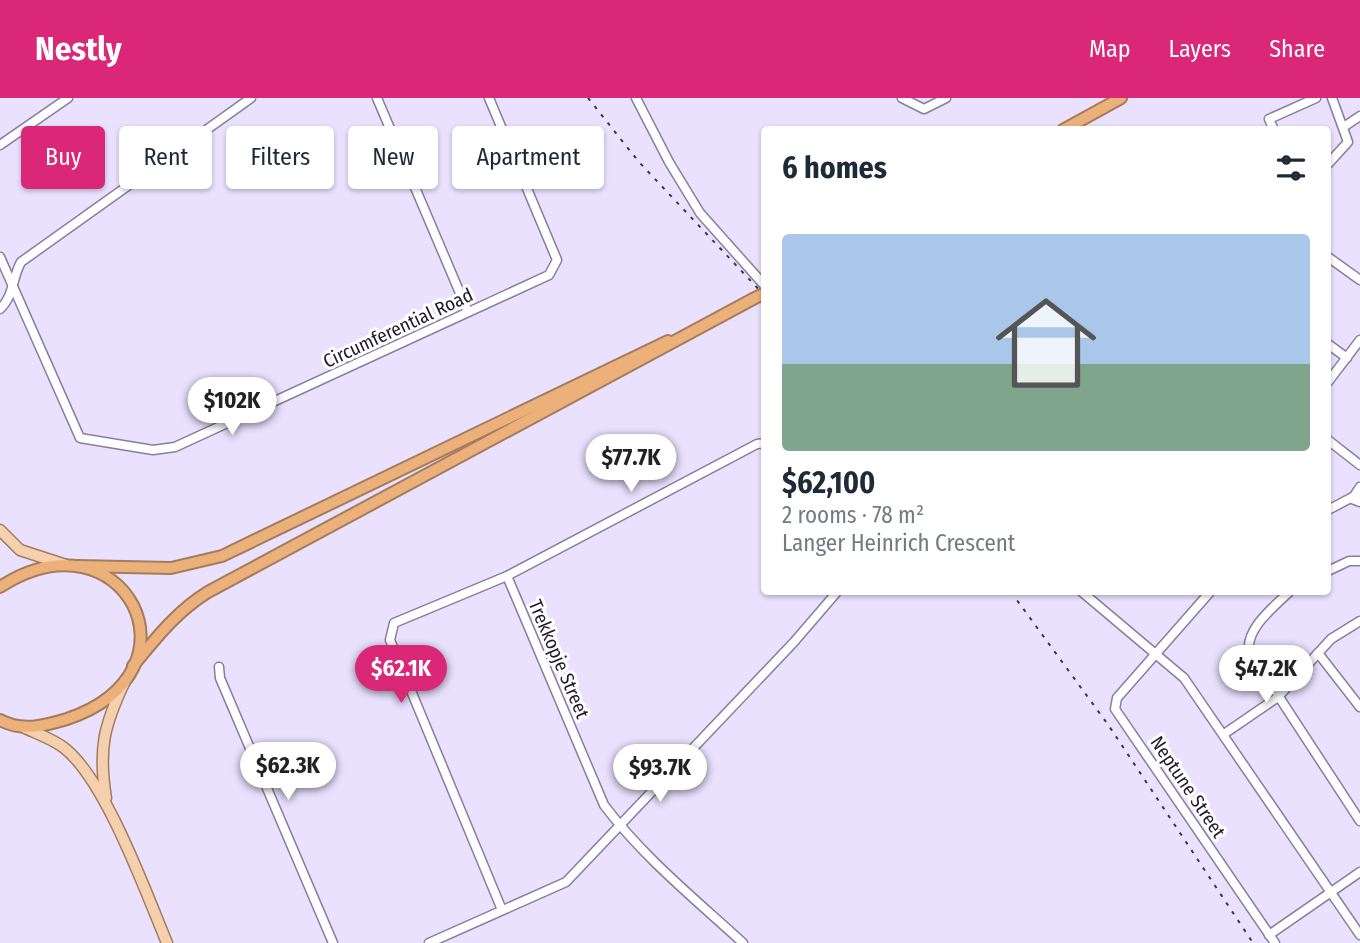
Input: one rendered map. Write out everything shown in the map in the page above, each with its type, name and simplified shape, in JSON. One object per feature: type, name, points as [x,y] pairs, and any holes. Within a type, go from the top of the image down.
[{"type":"highway","points":[[1070,126],[1121,98]]},
{"type":"highway","points":[[1078,126],[1129,98]]},
{"type":"highway","points":[[3,723],[24,728],[50,724],[81,714],[98,705],[125,681],[133,666],[164,627],[188,604],[761,295]]},
{"type":"highway","points":[[0,587],[24,574],[72,565],[171,568],[222,556],[653,346],[689,334]]},
{"type":"highway","points":[[72,565],[107,576],[131,598],[140,617],[141,637],[133,666]]},
{"type":"main road","points":[[0,530],[20,550],[72,565]]},
{"type":"main road","points":[[108,808],[101,758],[102,740],[109,714],[125,681]]},
{"type":"main road","points":[[24,728],[51,740],[75,758],[91,778],[108,808],[167,943]]},
{"type":"street","points":[[0,145],[68,98]]},
{"type":"street","points":[[0,309],[8,301],[15,272],[21,262],[251,98]]},
{"type":"street","points":[[377,98],[468,312]]},
{"type":"street","name":"Circumferential Road","points":[[0,257],[80,438],[153,450],[174,447],[549,275],[557,260],[489,98]]},
{"type":"street","points":[[636,98],[669,162],[700,213],[761,282]]},
{"type":"street","points":[[902,98],[925,110],[946,98]]},
{"type":"street","points":[[1272,126],[1269,119],[1316,98]]},
{"type":"street","points":[[1331,161],[1348,142],[1345,127],[1332,98]]},
{"type":"street","points":[[1345,127],[1360,116]]},
{"type":"street","points":[[1331,259],[1360,280]]},
{"type":"street","points":[[1331,378],[1360,340]]},
{"type":"street","points":[[1331,346],[1347,358]]},
{"type":"street","points":[[1331,442],[1360,465]]},
{"type":"street","points":[[502,909],[390,640],[394,624],[507,576],[761,444]]},
{"type":"street","points":[[1331,509],[1357,498],[1360,487]]},
{"type":"street","points":[[1331,570],[1349,561],[1360,561]]},
{"type":"street","name":"Trekkopje Street","points":[[507,576],[604,805],[620,826],[743,943]]},
{"type":"street","points":[[429,943],[565,882],[794,642],[834,595]]},
{"type":"street","points":[[1090,595],[1184,678],[1360,935]]},
{"type":"street","points":[[1157,652],[1207,595]]},
{"type":"street","points":[[1286,595],[1254,630],[1248,646],[1278,697],[1360,821]]},
{"type":"street","points":[[1224,734],[1278,697],[1342,630],[1360,621]]},
{"type":"street","name":"Neptune Street","points":[[1157,652],[1117,698],[1115,709],[1275,943]]},
{"type":"street","points":[[1318,653],[1360,707]]},
{"type":"street","points":[[219,667],[220,678],[333,943]]},
{"type":"street","points":[[1269,935],[1360,872]]},
{"type":"railway","points":[[588,98],[639,162],[761,292]]},
{"type":"railway","points":[[1013,595],[1109,726],[1253,943]]}]
